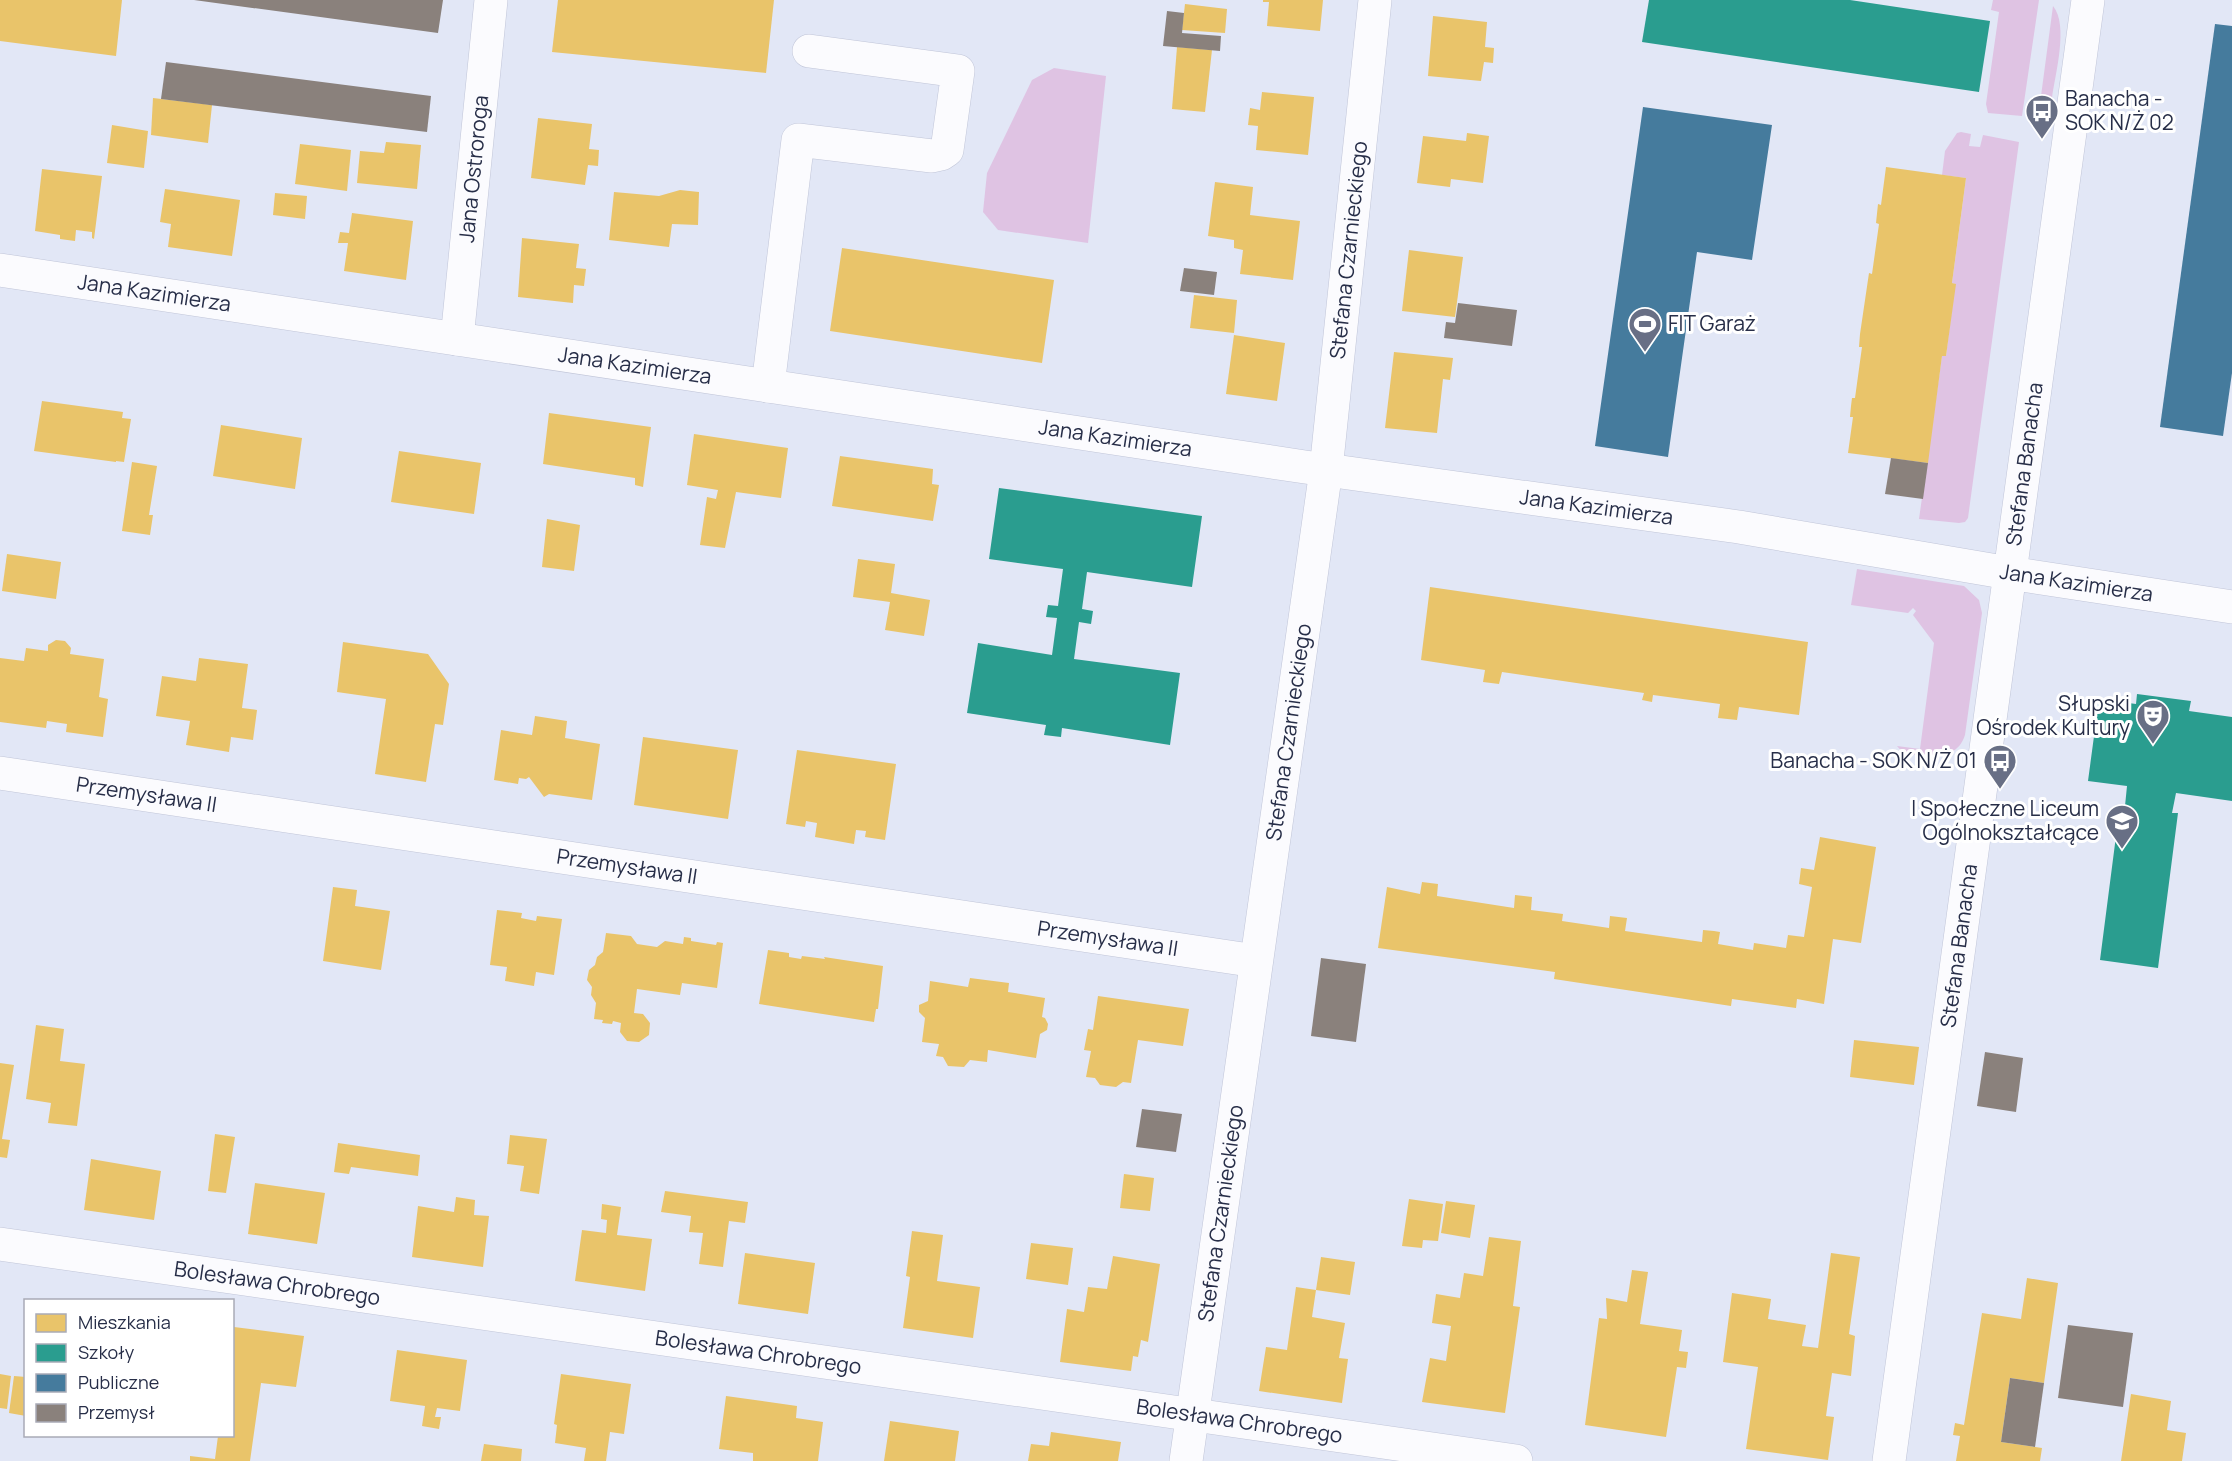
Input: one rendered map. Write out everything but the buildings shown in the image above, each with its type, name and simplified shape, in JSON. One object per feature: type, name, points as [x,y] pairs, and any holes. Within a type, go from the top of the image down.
[{"type":"street","name":"Jana Ostroroga","points":[[457,339],[490,0]]},
{"type":"street","name":"Stefana Czarnieckiego","points":[[1186,1461],[1326,470],[1375,0]]},
{"type":"street","name":"Stefana Banacha","points":[[1889,1461],[2088,0]]},
{"type":"street","points":[[768,386],[798,140],[932,156],[941,154],[947,150],[958,70],[809,51]]},
{"type":"street","name":"Jana Kazimierza","points":[[0,270],[1326,470],[1739,527],[2009,573],[2232,607]]},
{"type":"street","name":"Przemysława II","points":[[0,773],[1256,961]]},
{"type":"street","name":"Bolesława Chrobrego","points":[[0,1244],[1516,1461]]},
{"type":"shaded area","points":[[1993,0],[2039,0],[2022,116],[1988,113],[1986,104],[1999,12],[1991,10]]},
{"type":"shaded area","points":[[2053,6],[2058,14],[2061,37],[2052,98],[2041,96]]},
{"type":"shaded area","points":[[1054,68],[1106,76],[1088,243],[998,230],[983,212],[987,173],[1032,80]]},
{"type":"shaded area","points":[[1957,133],[1971,134],[1969,146],[1980,147],[1983,135],[2019,142],[1968,518],[1965,522],[1959,523],[1919,519],[1942,356],[1946,356],[1955,284],[1952,283],[1966,178],[1942,175],[1945,151]]},
{"type":"shaded area","points":[[1857,569],[1964,586],[1979,600],[1982,613],[1965,735],[1955,750],[1939,756],[1930,756],[1903,753],[1897,746],[1920,749],[1934,643],[1913,615],[1916,611],[1913,608],[1908,613],[1851,605]]},
{"type":"place","name":"Banacha - SOK N/Ż 02","points":[[2042,140]]},
{"type":"place","name":"FIT Garaż","points":[[1645,353]]},
{"type":"place","name":"Słupski Ośrodek Kultury","points":[[2153,745]]},
{"type":"place","name":"Banacha - SOK N/Ż 01","points":[[2000,790]]},
{"type":"place","name":"I Społeczne Liceum Ogólnokształcące","points":[[2122,850]]}]
